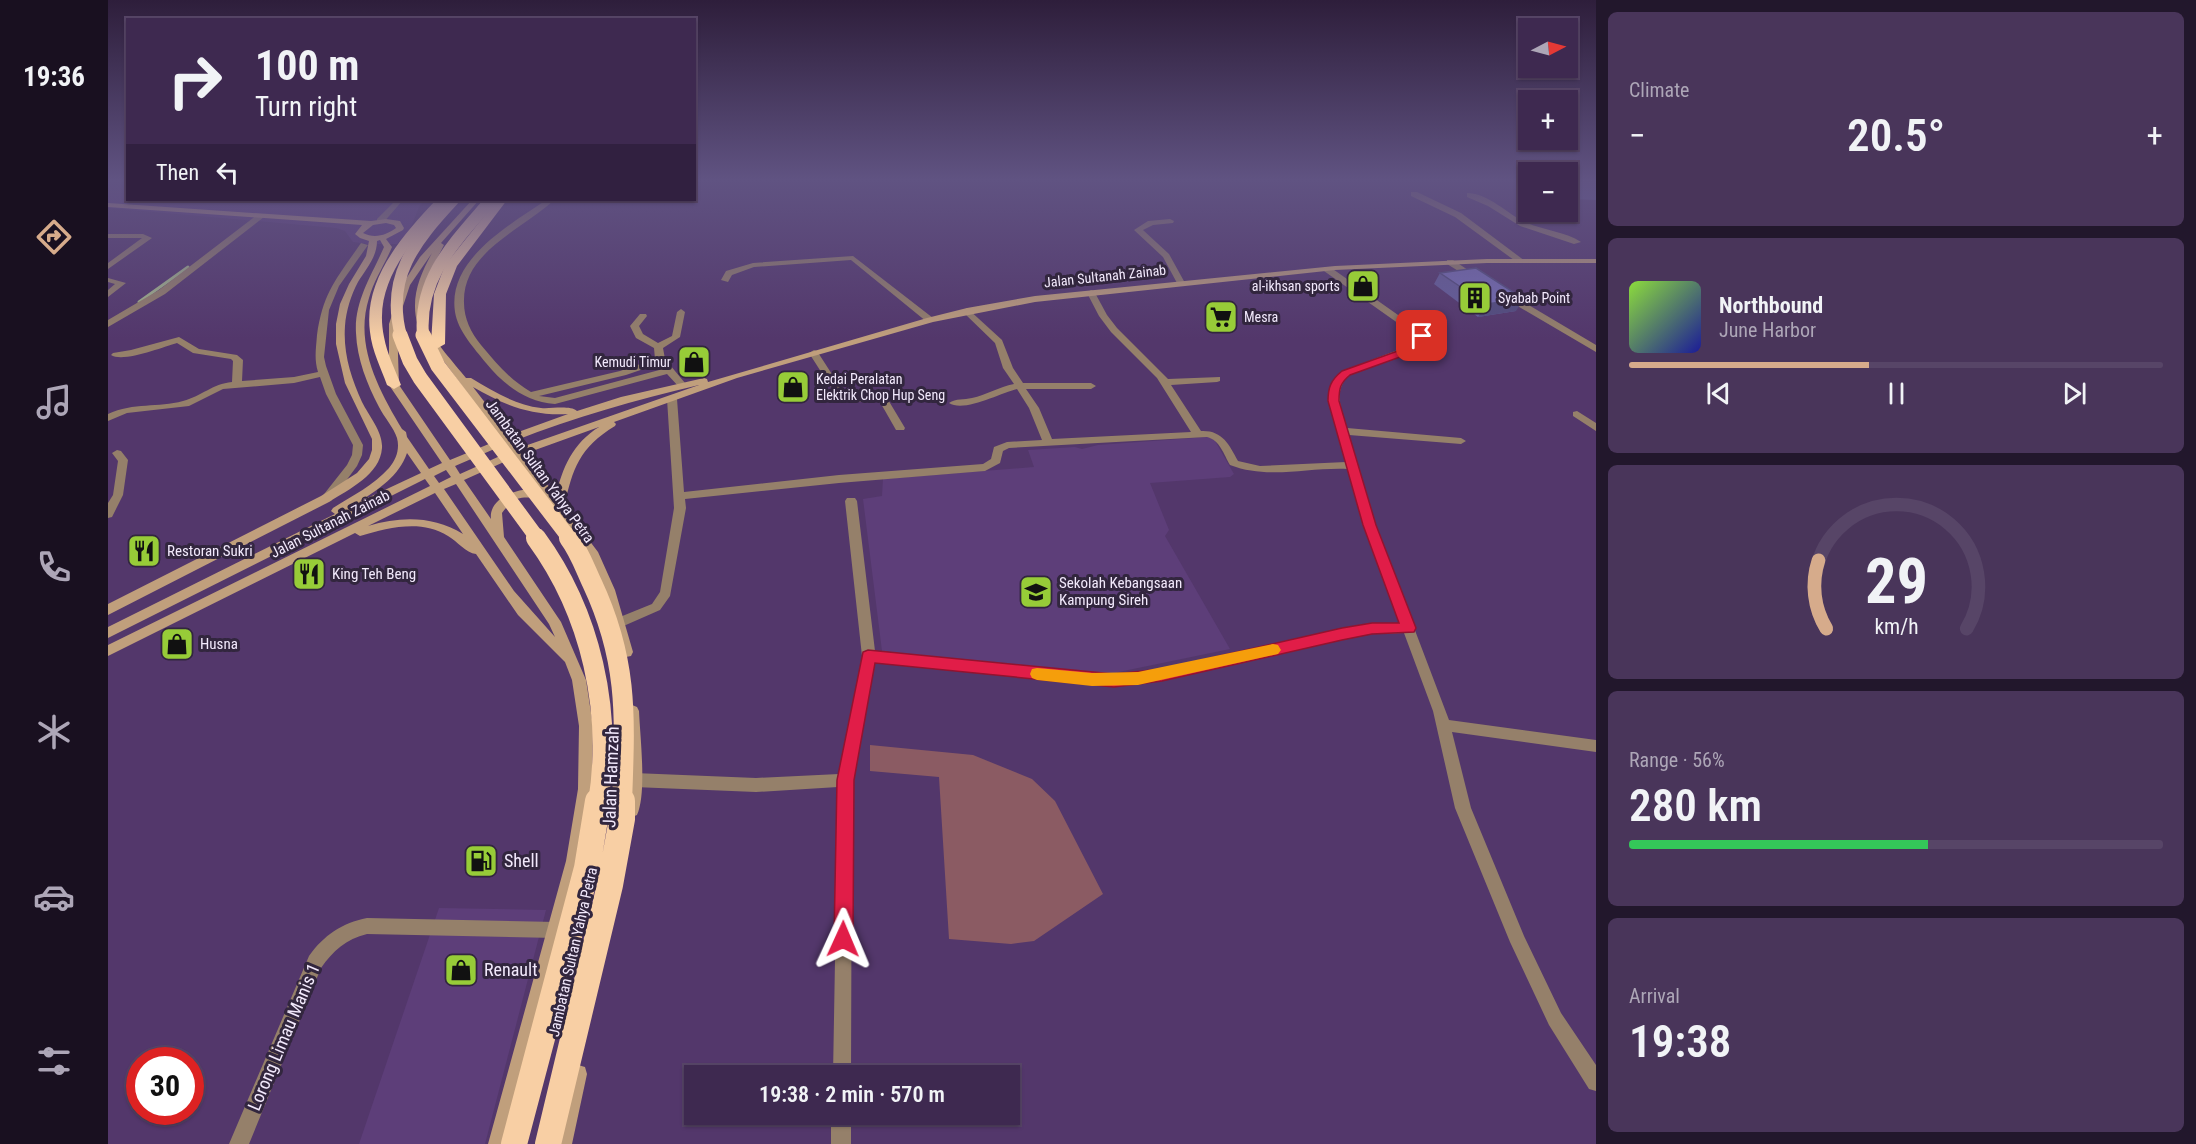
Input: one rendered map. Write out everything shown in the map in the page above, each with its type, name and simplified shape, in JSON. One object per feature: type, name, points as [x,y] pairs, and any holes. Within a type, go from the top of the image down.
[{"type":"highway","points":[[394,385],[376,329],[380,289],[404,241],[413,231]]},
{"type":"highway","name":"Jambatan Sultan Yahya Petra","points":[[425,231],[419,238],[402,272],[396,290],[396,322],[400,340],[407,358],[420,378],[556,566],[582,622],[595,669],[602,721],[600,789],[587,868],[514,1144]]},
{"type":"highway","name":"Jambatan Sultan Yahya Petra","points":[[464,231],[433,274],[425,295],[422,317],[423,337],[438,366],[574,545],[604,609],[619,660],[625,710],[622,819],[614,863],[548,1144]]},
{"type":"highway","points":[[438,344],[440,294],[451,265],[477,231]]},
{"type":"main road","points":[[360,231],[360,236],[378,238],[396,231]]},
{"type":"main road","points":[[394,385],[393,324],[401,299],[406,285],[424,257],[448,231]]},
{"type":"main road","name":"Jalan Hamzah","points":[[444,236],[421,285],[417,307],[422,326],[438,344],[592,552],[609,590],[619,623],[631,687],[634,780],[628,846],[621,886],[562,1144]]},
{"type":"main road","points":[[378,238],[388,247],[365,295],[361,312],[362,351],[368,374],[380,399],[426,472],[517,605],[574,665]]},
{"type":"main road","points":[[108,610],[326,499],[360,476],[375,457],[378,448],[377,439],[348,381],[340,357],[339,331],[345,299],[378,238]]},
{"type":"main road","name":"Jalan Sultanah Zainab","points":[[734,376],[967,311],[1091,293],[1328,269],[1450,262],[1596,261]]},
{"type":"main road","points":[[462,376],[512,406],[526,410],[561,412],[593,409],[682,386],[734,376]]},
{"type":"main road","points":[[500,540],[496,513],[510,497],[526,492],[537,492],[559,507],[566,472],[575,454],[586,440],[636,411],[734,376]]},
{"type":"main road","name":"Jalan Hamzah","points":[[394,385],[555,622],[579,680],[586,726],[585,789],[574,861],[498,1144]]},
{"type":"main road","name":"Jalan Sultanah Zainab","points":[[108,633],[426,472],[507,438],[593,409]]},
{"type":"main road","name":"Jalan Sultanah Zainab","points":[[108,651],[438,488],[518,452],[636,411]]},
{"type":"main road","points":[[291,542],[388,475],[397,466],[402,455],[402,434]]},
{"type":"main road","points":[[328,542],[388,524],[429,523],[452,531],[465,540],[492,568]]},
{"type":"street","points":[[108,324],[162,292],[241,231]]},
{"type":"street","points":[[510,231],[477,257],[466,272],[456,302],[461,323],[471,341],[508,381],[541,400],[555,400],[668,370]]},
{"type":"street","points":[[1139,231],[1166,256],[1181,283]]},
{"type":"street","points":[[1480,231],[1521,261]]},
{"type":"street","points":[[1545,231],[1577,242]]},
{"type":"street","points":[[108,236],[148,238],[108,267]]},
{"type":"street","points":[[326,499],[352,466],[358,445],[323,374],[319,357],[325,310],[335,286],[364,245]]},
{"type":"street","points":[[725,280],[729,273],[750,266],[792,264],[825,258],[853,258],[930,320]]},
{"type":"street","points":[[1450,262],[1489,285]]},
{"type":"street","points":[[1328,269],[1422,336],[1425,342],[1421,346],[1346,373],[1337,380],[1334,401],[1369,525],[1444,724],[1463,808],[1518,942],[1555,1019],[1596,1082]]},
{"type":"street","points":[[108,280],[122,283],[108,294]]},
{"type":"street","points":[[1499,291],[1596,349]]},
{"type":"street","points":[[1091,293],[1103,316],[1114,330],[1153,366],[1197,433]]},
{"type":"street","points":[[967,311],[999,342],[1008,368],[1034,408],[1048,443]]},
{"type":"street","points":[[658,347],[676,337],[681,312]]},
{"type":"street","points":[[643,316],[634,326],[638,335],[658,347]]},
{"type":"street","points":[[116,355],[179,340],[183,347],[234,357],[238,360],[237,384]]},
{"type":"street","points":[[658,347],[660,360],[682,386]]},
{"type":"street","points":[[814,353],[842,398],[852,401],[874,397],[884,400],[900,428]]},
{"type":"street","points":[[530,395],[622,373],[660,360]]},
{"type":"street","points":[[108,418],[124,410],[186,404],[208,391],[237,384],[294,380],[323,374]]},
{"type":"street","points":[[1165,382],[1217,379]]},
{"type":"street","points":[[954,403],[977,400],[1000,390],[1019,386],[1090,386]]},
{"type":"street","points":[[619,623],[656,607],[664,599],[681,496],[672,399]]},
{"type":"street","points":[[1576,414],[1596,428]]},
{"type":"street","points":[[1342,431],[1461,441]]},
{"type":"street","points":[[681,496],[839,478],[985,466],[996,461],[996,452],[1002,447],[1197,433],[1216,436],[1223,442],[1234,463],[1250,469],[1352,466]]},
{"type":"street","points":[[108,514],[118,495],[123,460],[117,453]]},
{"type":"street","points":[[352,466],[352,472],[360,476]]},
{"type":"street","points":[[842,1065],[845,780],[868,656],[851,501]]},
{"type":"street","points":[[868,656],[1114,680],[1162,675],[1342,634],[1372,629],[1409,628]]},
{"type":"street","points":[[1444,724],[1596,746]]},
{"type":"street","points":[[634,780],[756,784],[845,780]]},
{"type":"street","name":"Lorong Limau Manis 1","points":[[239,1144],[315,962],[324,948],[338,935],[367,926],[556,930]]},
{"type":"street","points":[[841,1125],[841,1144]]},
{"type":"shaded area","points":[[345,231],[409,231],[397,244],[353,242]]},
{"type":"shaded area","name":"Sekolah Kebangsaan Kampung Sireh","points":[[1208,437],[1214,439],[1234,474],[1230,477],[1150,483],[1169,530],[1165,536],[1230,649],[1104,675],[882,651],[863,499],[882,496],[883,479],[1034,467],[1028,450],[1075,447],[1082,449],[1098,445]]},
{"type":"shaded area","points":[[870,745],[973,755],[1032,779],[1055,801],[1103,894],[1034,941],[1011,944],[949,939],[939,777],[870,771]]},
{"type":"shaded area","points":[[439,908],[546,910],[485,1144],[359,1144]]},
{"type":"building","points":[[1476,268],[1524,299],[1486,304],[1440,273]]},
{"type":"waterway","points":[[139,302],[188,267]]},
{"type":"slow traffic","points":[[1037,674],[1092,680],[1138,679],[1273,650]]},
{"type":"place","name":"al-ikhsan sports","points":[[1363,286]]},
{"type":"place","name":"Syabab Point","points":[[1475,298]]},
{"type":"place","name":"Mesra","points":[[1221,317]]},
{"type":"place","name":"Kemudi Timur","points":[[694,362]]},
{"type":"place","name":"Kedai Peralatan Elektrik Chop Hup Seng","points":[[793,387]]},
{"type":"place","name":"Restoran Sukri","points":[[144,551]]},
{"type":"place","name":"King Teh Beng","points":[[309,574]]},
{"type":"place","name":"Sekolah Kebangsaan Kampung Sireh","points":[[1036,592]]},
{"type":"place","name":"Husna","points":[[177,644]]},
{"type":"place","name":"Shell","points":[[481,861]]},
{"type":"place","name":"Renault","points":[[461,970]]},
{"type":"route","points":[[843,939],[845,780],[868,656],[1092,680],[1138,679],[1342,634],[1372,629],[1409,628],[1369,525],[1334,401],[1334,390],[1337,380],[1346,373],[1424,345],[1422,336]]}]
